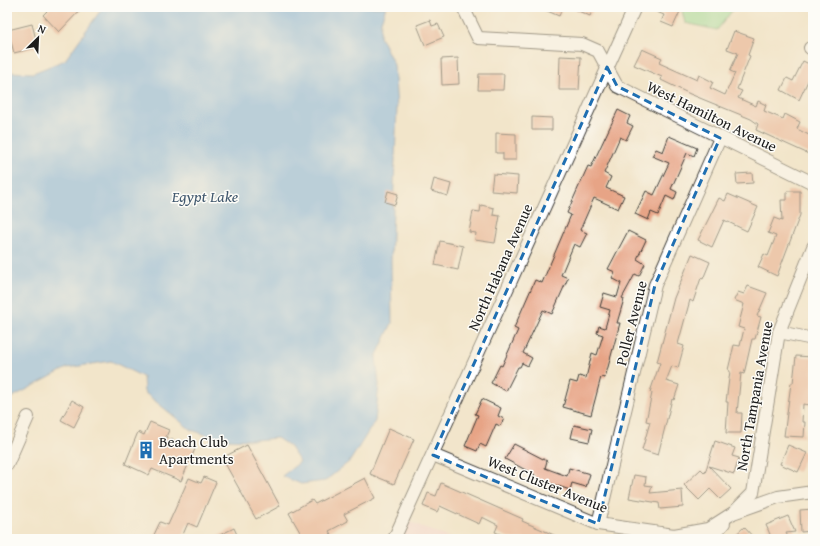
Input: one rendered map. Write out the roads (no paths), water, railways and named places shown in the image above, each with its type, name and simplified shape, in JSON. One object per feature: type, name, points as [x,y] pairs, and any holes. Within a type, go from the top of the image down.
[{"type":"street","name":"West Hamilton Avenue","points":[[463,7],[478,38],[582,44],[598,51],[617,86],[813,183]]},
{"type":"street","name":"North Habana Avenue","points":[[394,539],[635,7]]},
{"type":"street","name":"Poller Avenue","points":[[598,524],[655,285],[720,138]]},
{"type":"street","name":"North Tampania Avenue","points":[[710,539],[753,493],[779,332],[813,247]]},
{"type":"street","points":[[779,332],[813,339]]},
{"type":"street","points":[[7,465],[28,418]]},
{"type":"street","name":"West Cluster Avenue","points":[[433,454],[598,524],[674,535],[708,529],[733,513],[778,497],[813,492]]},
{"type":"water","name":"Egypt Lake","points":[[103,7],[386,7],[381,21],[380,36],[394,65],[397,108],[391,261],[392,323],[376,357],[379,385],[375,421],[350,461],[325,481],[301,484],[282,476],[300,462],[289,446],[277,438],[255,440],[220,439],[191,430],[144,392],[143,377],[111,361],[67,368],[7,400],[7,72],[33,73],[65,60]]},
{"type":"place","name":"Beach Club Apartments","points":[[146,450]]}]
